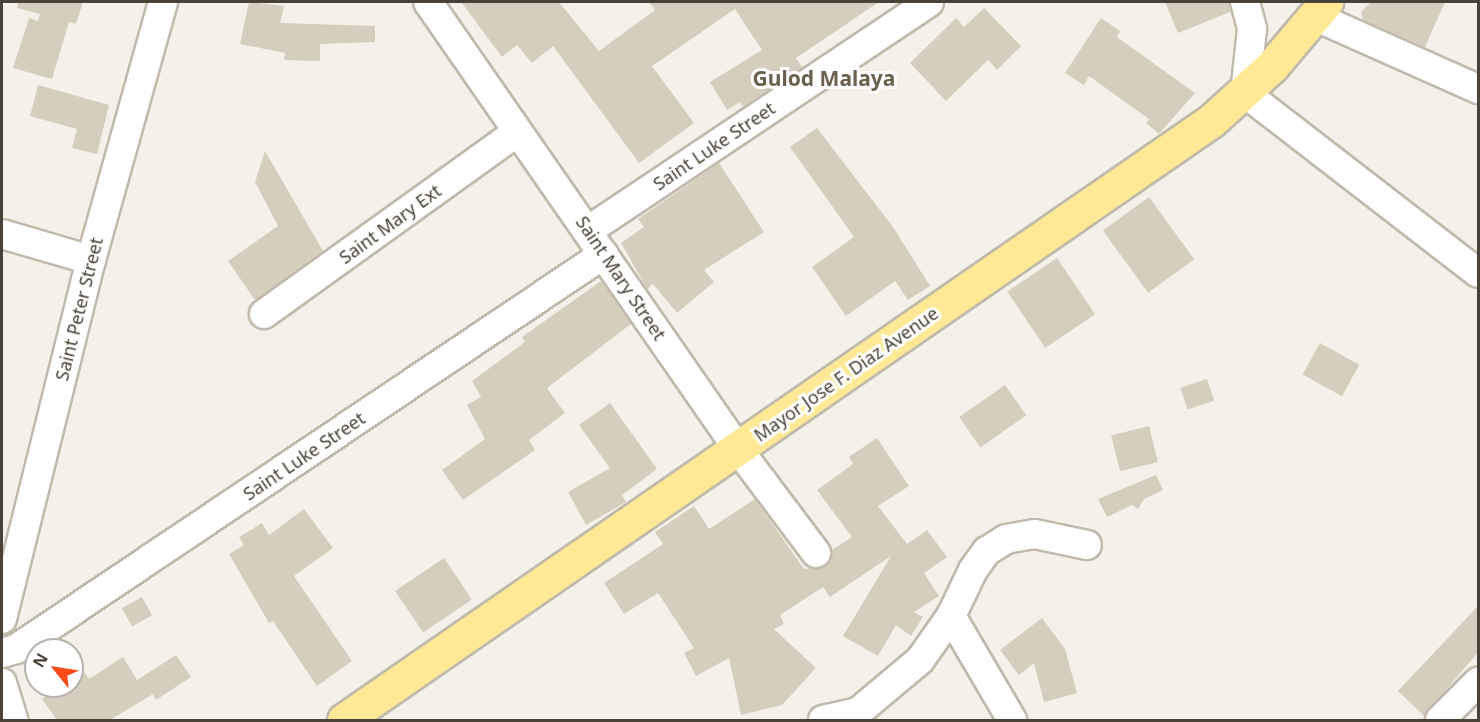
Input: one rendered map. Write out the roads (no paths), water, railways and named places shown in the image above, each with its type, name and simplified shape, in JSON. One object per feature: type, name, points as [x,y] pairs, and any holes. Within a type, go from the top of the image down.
[{"type":"main road","name":"Mayor Jose F. Diaz Avenue","points":[[344,720],[1211,122],[1245,93],[1320,9]]},
{"type":"street","name":"Saint Peter Street","points":[[2,619],[91,260],[163,2]]},
{"type":"street","name":"Saint Mary Street","points":[[428,2],[516,133],[597,242],[738,449],[816,553]]},
{"type":"street","name":"Saint Luke Street","points":[[2,653],[16,649],[597,242],[929,2]]},
{"type":"street","points":[[1245,2],[1252,29],[1245,93],[1479,273]]},
{"type":"street","points":[[1320,9],[1479,89]]},
{"type":"street","name":"Saint Mary Ext","points":[[264,314],[516,133]]},
{"type":"street","points":[[2,234],[91,260]]},
{"type":"street","points":[[823,720],[858,712],[920,660],[951,616],[973,570],[987,551],[1006,539],[1035,534],[1087,545]]},
{"type":"street","points":[[951,616],[1012,720]]},
{"type":"street","points":[[2,683],[13,720]]},
{"type":"street","points":[[1440,720],[1474,700]]},
{"type":"district","name":"Gulod Malaya","points":[[824,78]]}]
